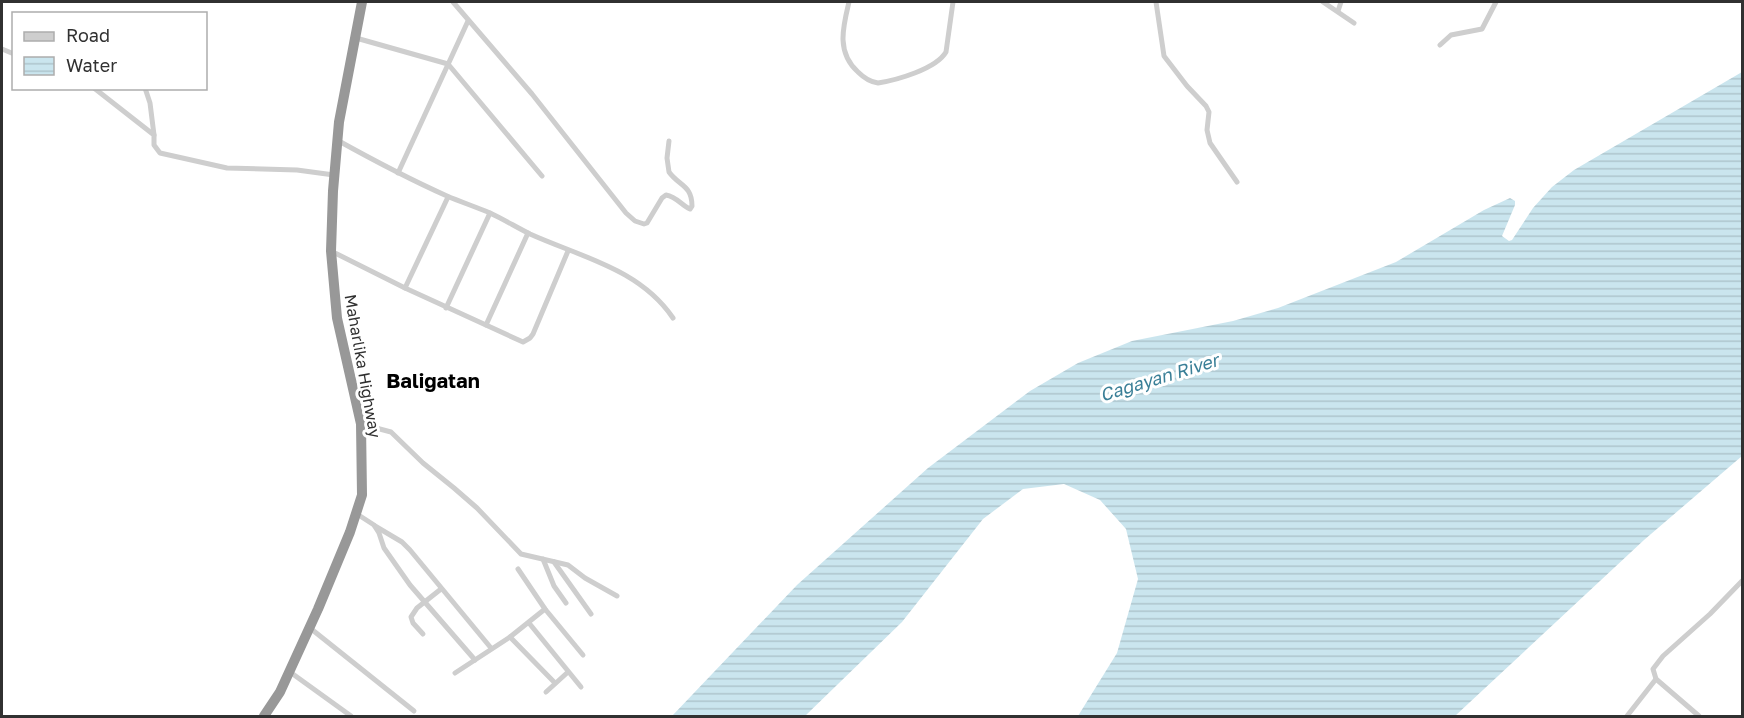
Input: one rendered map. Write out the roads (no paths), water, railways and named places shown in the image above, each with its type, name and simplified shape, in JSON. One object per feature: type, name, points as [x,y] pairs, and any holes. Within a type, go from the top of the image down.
[{"type":"highway","name":"Maharlika Highway","points":[[264,717],[280,692],[310,628],[357,514],[362,495],[361,424],[337,318],[331,251],[337,140],[362,2]]},
{"type":"street","points":[[453,2],[532,94],[626,213],[638,223],[648,223],[666,195],[676,198],[687,208],[690,209],[692,206],[692,198],[687,188],[669,172],[667,158],[669,141]]},
{"type":"street","points":[[849,2],[842,42],[843,50],[855,70],[873,83],[923,70],[942,58],[946,52],[953,2]]},
{"type":"street","points":[[1156,2],[1164,56],[1208,109],[1207,130],[1210,143],[1238,182]]},
{"type":"street","points":[[1323,2],[1354,23]]},
{"type":"street","points":[[1338,12],[1341,2]]},
{"type":"street","points":[[1440,45],[1451,35],[1482,29],[1497,2]]},
{"type":"street","points":[[399,173],[468,21]]},
{"type":"street","points":[[355,38],[448,64],[542,176]]},
{"type":"street","points":[[97,90],[154,135]]},
{"type":"street","points":[[146,90],[153,116],[154,145],[160,153],[227,168],[297,170],[334,176]]},
{"type":"street","points":[[337,140],[448,197],[490,213],[568,251],[615,268],[639,282],[659,299],[673,318]]},
{"type":"street","points":[[405,288],[448,197]]},
{"type":"street","points":[[446,308],[490,213]]},
{"type":"street","points":[[486,325],[528,233]]},
{"type":"street","points":[[331,251],[446,308],[523,342],[530,338],[568,251]]},
{"type":"street","points":[[361,424],[391,432],[423,463],[470,501],[521,554],[568,565],[585,578],[617,596]]},
{"type":"street","points":[[357,514],[402,542],[491,648]]},
{"type":"street","points":[[374,525],[384,548],[410,585],[475,660]]},
{"type":"street","points":[[543,559],[554,586],[566,603]]},
{"type":"street","points":[[554,562],[591,614]]},
{"type":"street","points":[[518,569],[545,609],[583,656]]},
{"type":"street","points":[[1699,717],[1656,679],[1653,669],[1657,662],[1743,581]]},
{"type":"street","points":[[423,634],[412,623],[411,616],[441,589]]},
{"type":"street","points":[[455,673],[510,637],[545,609]]},
{"type":"street","points":[[529,623],[581,687]]},
{"type":"street","points":[[310,628],[414,711]]},
{"type":"street","points":[[510,637],[555,683]]},
{"type":"street","points":[[290,672],[351,717]]},
{"type":"street","points":[[546,692],[568,672]]},
{"type":"street","points":[[1627,717],[1656,679]]},
{"type":"water","name":"Cagayan River","points":[[1742,72],[1742,456],[1644,540],[1455,716],[1078,716],[1117,653],[1138,579],[1126,529],[1100,500],[1064,484],[1023,489],[983,519],[902,622],[805,716],[672,716],[797,585],[928,468],[1030,391],[1078,363],[1132,341],[1233,321],[1278,308],[1396,262],[1484,210],[1510,198],[1515,201],[1515,205],[1502,236],[1509,241],[1512,240],[1533,208],[1552,187],[1574,170]]},
{"type":"district","name":"Baligatan","points":[[433,380]]}]
